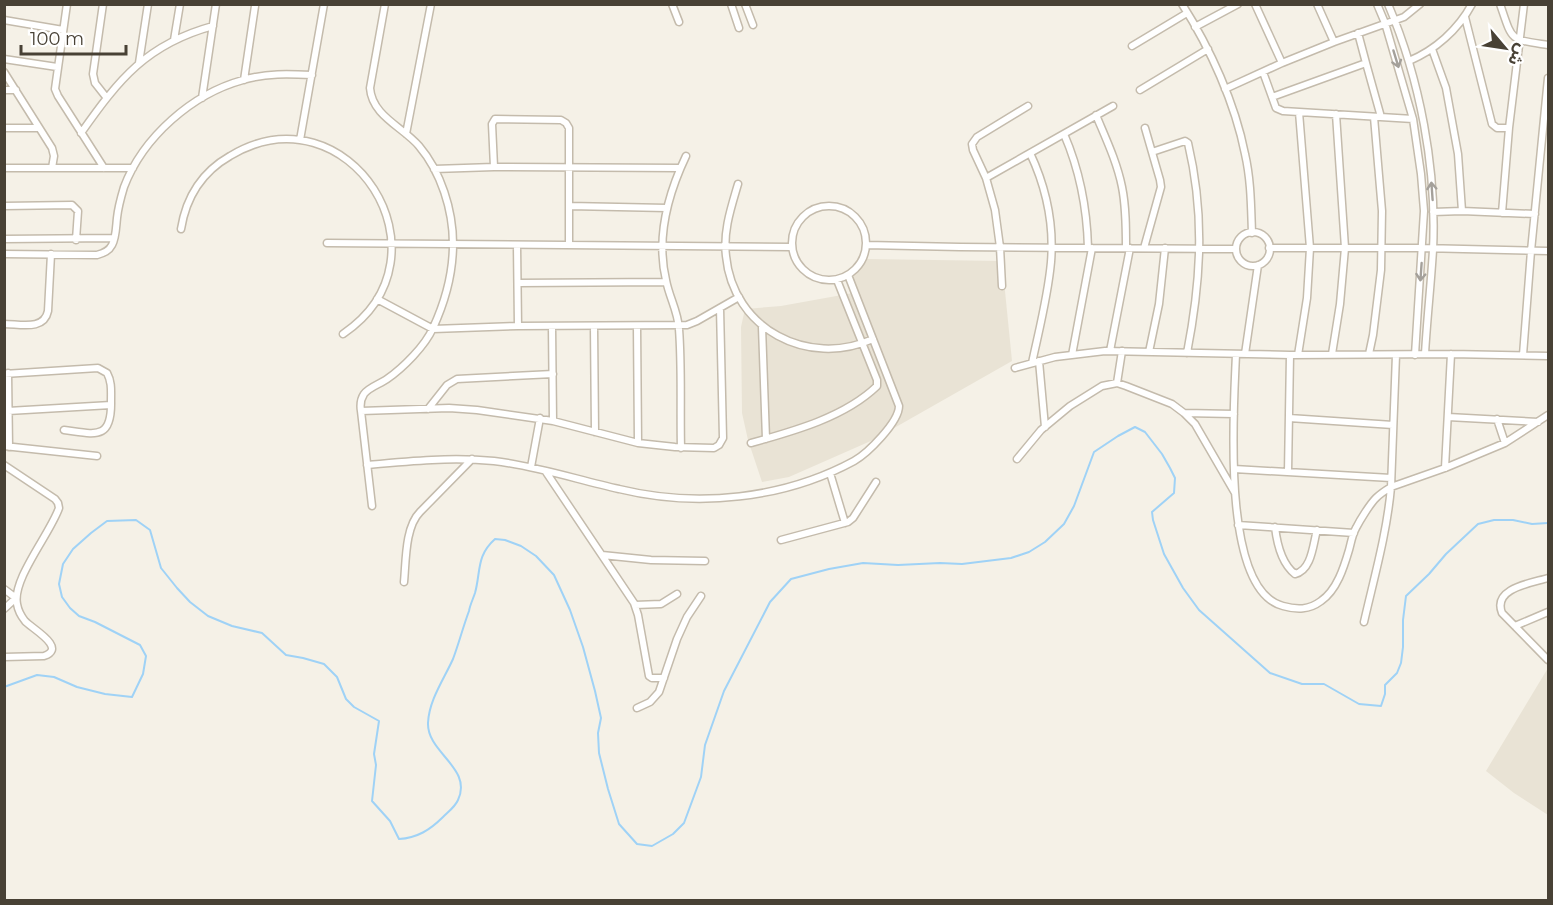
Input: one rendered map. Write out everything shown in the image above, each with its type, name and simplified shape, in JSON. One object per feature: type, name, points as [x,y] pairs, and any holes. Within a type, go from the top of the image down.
[{"type":"street","points":[[67,4],[54,86],[56,93],[104,168]]},
{"type":"street","points":[[103,4],[93,77],[106,97]]},
{"type":"street","points":[[139,63],[148,4]]},
{"type":"street","points":[[174,40],[180,4]]},
{"type":"street","points":[[202,98],[216,4]]},
{"type":"street","points":[[300,140],[324,4]]},
{"type":"street","points":[[372,506],[360,402],[364,393],[387,379],[405,364],[433,329],[449,280],[453,244],[446,199],[434,169],[424,153],[377,108],[371,92],[384,4]]},
{"type":"street","points":[[406,134],[431,4]]},
{"type":"street","points":[[672,4],[679,22]]},
{"type":"street","points":[[731,4],[739,28]]},
{"type":"street","points":[[745,4],[753,25]]},
{"type":"street","points":[[1182,4],[1208,49],[1225,89],[1245,153],[1252,211],[1252,233]]},
{"type":"street","points":[[1196,27],[1238,4]]},
{"type":"street","points":[[1255,4],[1282,63]]},
{"type":"street","points":[[1317,4],[1334,42]]},
{"type":"street","points":[[1377,4],[1385,23],[1413,119],[1422,174],[1424,211],[1415,355]]},
{"type":"street","points":[[1388,4],[1409,62],[1426,142],[1433,212],[1433,248],[1425,354]]},
{"type":"street","points":[[1225,89],[1334,42],[1404,17],[1419,4]]},
{"type":"street","points":[[1409,62],[1432,49],[1448,35],[1465,17],[1472,4]]},
{"type":"street","points":[[1500,4],[1514,38],[1548,45]]},
{"type":"street","points":[[1502,213],[1509,128],[1524,4]]},
{"type":"street","points":[[244,80],[255,6]]},
{"type":"street","points":[[1132,46],[1187,13]]},
{"type":"street","points":[[1465,17],[1492,124],[1500,129],[1509,128]]},
{"type":"street","points":[[4,20],[63,30]]},
{"type":"street","points":[[81,133],[106,97],[139,63],[174,40],[213,26]]},
{"type":"street","points":[[1358,33],[1378,117],[1382,211],[1381,270],[1369,354]]},
{"type":"street","points":[[1140,90],[1208,49]]},
{"type":"street","points":[[1432,49],[1446,88],[1458,154],[1462,211]]},
{"type":"street","points":[[4,59],[57,67]]},
{"type":"street","points":[[1272,97],[1366,63]]},
{"type":"street","points":[[4,72],[53,152],[52,168]]},
{"type":"street","points":[[1263,72],[1278,109],[1287,112],[1413,119]]},
{"type":"street","points":[[4,254],[102,254],[114,242],[118,210],[133,168],[152,140],[176,117],[202,98],[223,87],[244,80],[266,75],[312,75]]},
{"type":"street","points":[[1523,355],[1531,251],[1547,111],[1548,78]]},
{"type":"street","points":[[4,90],[16,90]]},
{"type":"street","points":[[1002,286],[995,210],[986,178],[973,150],[973,142],[977,137],[1028,106]]},
{"type":"street","points":[[986,178],[1113,106]]},
{"type":"street","points":[[1298,355],[1307,298],[1310,248],[1299,112]]},
{"type":"street","points":[[1332,354],[1345,248],[1336,114]]},
{"type":"street","points":[[1096,115],[1112,153],[1122,186],[1128,248],[1110,351]]},
{"type":"street","points":[[494,167],[493,120],[564,121],[569,128],[570,245]]},
{"type":"street","points":[[4,128],[39,128]]},
{"type":"street","points":[[1144,248],[1161,187],[1145,128]]},
{"type":"street","points":[[1064,134],[1083,191],[1090,248],[1072,355]]},
{"type":"street","points":[[181,229],[188,203],[197,186],[208,172],[240,150],[260,143],[300,140],[337,153],[367,178],[383,203],[389,223],[391,243],[388,273],[378,299],[358,322],[343,334]]},
{"type":"street","points":[[1152,152],[1183,140],[1188,143],[1194,171],[1200,249],[1196,302],[1187,353]]},
{"type":"street","points":[[1030,153],[1040,176],[1046,200],[1052,247],[1035,362],[1045,427]]},
{"type":"street","points":[[681,448],[679,326],[676,309],[666,282],[662,246],[667,208],[686,156]]},
{"type":"street","points":[[4,168],[133,168]]},
{"type":"street","points":[[434,169],[680,168]]},
{"type":"street","points":[[738,184],[728,220],[725,246],[729,273],[748,312],[762,327],[786,340],[815,348],[835,349],[862,344],[873,339]]},
{"type":"street","points":[[4,206],[72,205],[78,211],[76,240]]},
{"type":"street","points":[[569,206],[667,208]]},
{"type":"street","points":[[830,206],[843,208],[858,220],[864,231],[866,245],[864,256],[853,271],[837,280],[824,280],[807,273],[798,264],[792,240],[795,228],[802,218],[812,210],[830,206]]},
{"type":"street","points":[[1433,212],[1535,214]]},
{"type":"street","points":[[1248,233],[1257,233],[1266,239],[1269,248],[1266,259],[1252,266],[1238,258],[1236,249],[1240,239],[1248,233]]},
{"type":"street","points":[[4,239],[114,238]]},
{"type":"street","points":[[66,240],[66,254]]},
{"type":"street","points":[[327,243],[792,247]]},
{"type":"street","points":[[517,244],[518,326]]},
{"type":"street","points":[[866,245],[1236,249]]},
{"type":"street","points":[[1149,352],[1159,304],[1165,248]]},
{"type":"street","points":[[1269,248],[1548,251]]},
{"type":"street","points":[[4,324],[36,325],[47,317],[51,254]]},
{"type":"street","points":[[1245,354],[1258,265]]},
{"type":"street","points":[[367,465],[424,459],[472,459],[531,467],[635,493],[698,498],[763,493],[797,485],[830,473],[867,452],[896,418],[899,411],[848,275]]},
{"type":"street","points":[[752,443],[821,420],[876,387],[877,380],[837,280]]},
{"type":"street","points":[[518,283],[666,282]]},
{"type":"street","points":[[378,299],[433,329],[518,326],[679,326],[692,324],[739,297]]},
{"type":"street","points":[[361,411],[449,408],[540,418],[638,443],[681,448],[714,448],[722,441],[720,308]]},
{"type":"street","points":[[552,326],[553,421]]},
{"type":"street","points":[[594,326],[595,432]]},
{"type":"street","points":[[637,326],[638,443]]},
{"type":"street","points":[[762,327],[766,439]]},
{"type":"street","points":[[1015,368],[1072,355],[1110,351],[1290,355],[1548,356]]},
{"type":"street","points":[[1117,383],[1122,351]]},
{"type":"street","points":[[1236,354],[1234,469],[1238,525],[1243,552],[1256,586],[1274,604],[1293,609],[1308,609],[1324,600],[1336,583],[1347,558],[1355,528],[1376,498],[1391,487],[1505,443],[1548,416]]},
{"type":"street","points":[[1445,468],[1451,354]]},
{"type":"street","points":[[1288,472],[1290,355]]},
{"type":"street","points":[[1364,622],[1389,509],[1396,355]]},
{"type":"street","points":[[64,430],[91,434],[99,432],[109,424],[111,416],[110,379],[107,373],[101,369],[6,374],[7,446],[97,456]]},
{"type":"street","points":[[428,409],[447,385],[457,380],[553,374]]},
{"type":"street","points":[[1017,459],[1045,427],[1070,406],[1096,389],[1117,383],[1172,404],[1184,413],[1195,424],[1235,493]]},
{"type":"street","points":[[8,411],[111,405]]},
{"type":"street","points":[[1184,413],[1234,414]]},
{"type":"street","points":[[1448,417],[1539,422]]},
{"type":"street","points":[[531,467],[540,418]]},
{"type":"street","points":[[1289,418],[1393,425]]},
{"type":"street","points":[[1497,419],[1505,443]]},
{"type":"street","points":[[404,582],[410,529],[414,520],[472,459]]},
{"type":"street","points":[[4,465],[55,499],[59,505],[57,513],[20,581],[16,598],[23,618],[47,639],[51,650],[44,656],[4,657]]},
{"type":"street","points":[[1234,469],[1391,478]]},
{"type":"street","points":[[546,471],[635,605],[648,675],[652,678],[664,678]]},
{"type":"street","points":[[830,473],[845,523]]},
{"type":"street","points":[[781,540],[845,523],[852,518],[876,482]]},
{"type":"street","points":[[1238,525],[1354,533]]},
{"type":"street","points":[[1275,527],[1276,539],[1282,556],[1289,569],[1295,574],[1301,573],[1309,562],[1317,530]]},
{"type":"street","points":[[602,555],[651,560],[705,561]]},
{"type":"street","points":[[1548,578],[1519,587],[1502,596],[1500,604],[1500,609],[1548,660]]},
{"type":"street","points":[[4,589],[16,598]]},
{"type":"street","points":[[635,605],[661,604],[677,594]]},
{"type":"street","points":[[637,708],[646,705],[661,688],[676,639],[701,596]]},
{"type":"street","points":[[4,609],[16,598]]},
{"type":"street","points":[[1515,626],[1548,612]]},
{"type":"shaded area","points":[[866,259],[1002,261],[1012,361],[873,440],[789,477],[762,482],[742,413],[741,327],[745,309],[781,306],[853,293],[851,272],[860,269],[859,264]]},
{"type":"shaded area","points":[[1548,668],[1548,815],[1486,771]]},
{"type":"waterway","points":[[4,687],[37,675],[54,677],[77,687],[105,694],[132,697],[143,674],[146,656],[140,645],[79,616],[62,597],[59,584],[63,564],[73,549],[91,533],[107,521],[136,520],[150,530],[161,568],[190,602],[208,616],[232,626],[262,633],[286,655],[324,664],[337,677],[346,699],[354,707],[379,721],[374,754],[376,765],[372,801],[390,821],[399,839],[412,837],[433,826],[458,800],[461,789],[460,779],[455,769],[434,743],[428,723],[429,714],[434,698],[453,659],[475,593],[482,558],[495,539],[505,540],[521,546],[536,556],[554,575],[570,610],[595,691],[601,718],[598,733],[599,753],[619,824],[637,844],[652,846],[673,834],[684,823],[701,777],[705,745],[724,691],[770,602],[791,579],[863,563],[962,564],[1011,558],[1029,552],[1045,542],[1064,524],[1074,506],[1094,452],[1135,427],[1145,432],[1162,454],[1175,478],[1174,493],[1152,512],[1153,520],[1164,554],[1183,588],[1199,610],[1270,673],[1302,684],[1324,684],[1359,704],[1381,706],[1385,685],[1397,673],[1401,663],[1406,596],[1446,554],[1478,524],[1494,520],[1513,520],[1532,524],[1548,523]]}]
